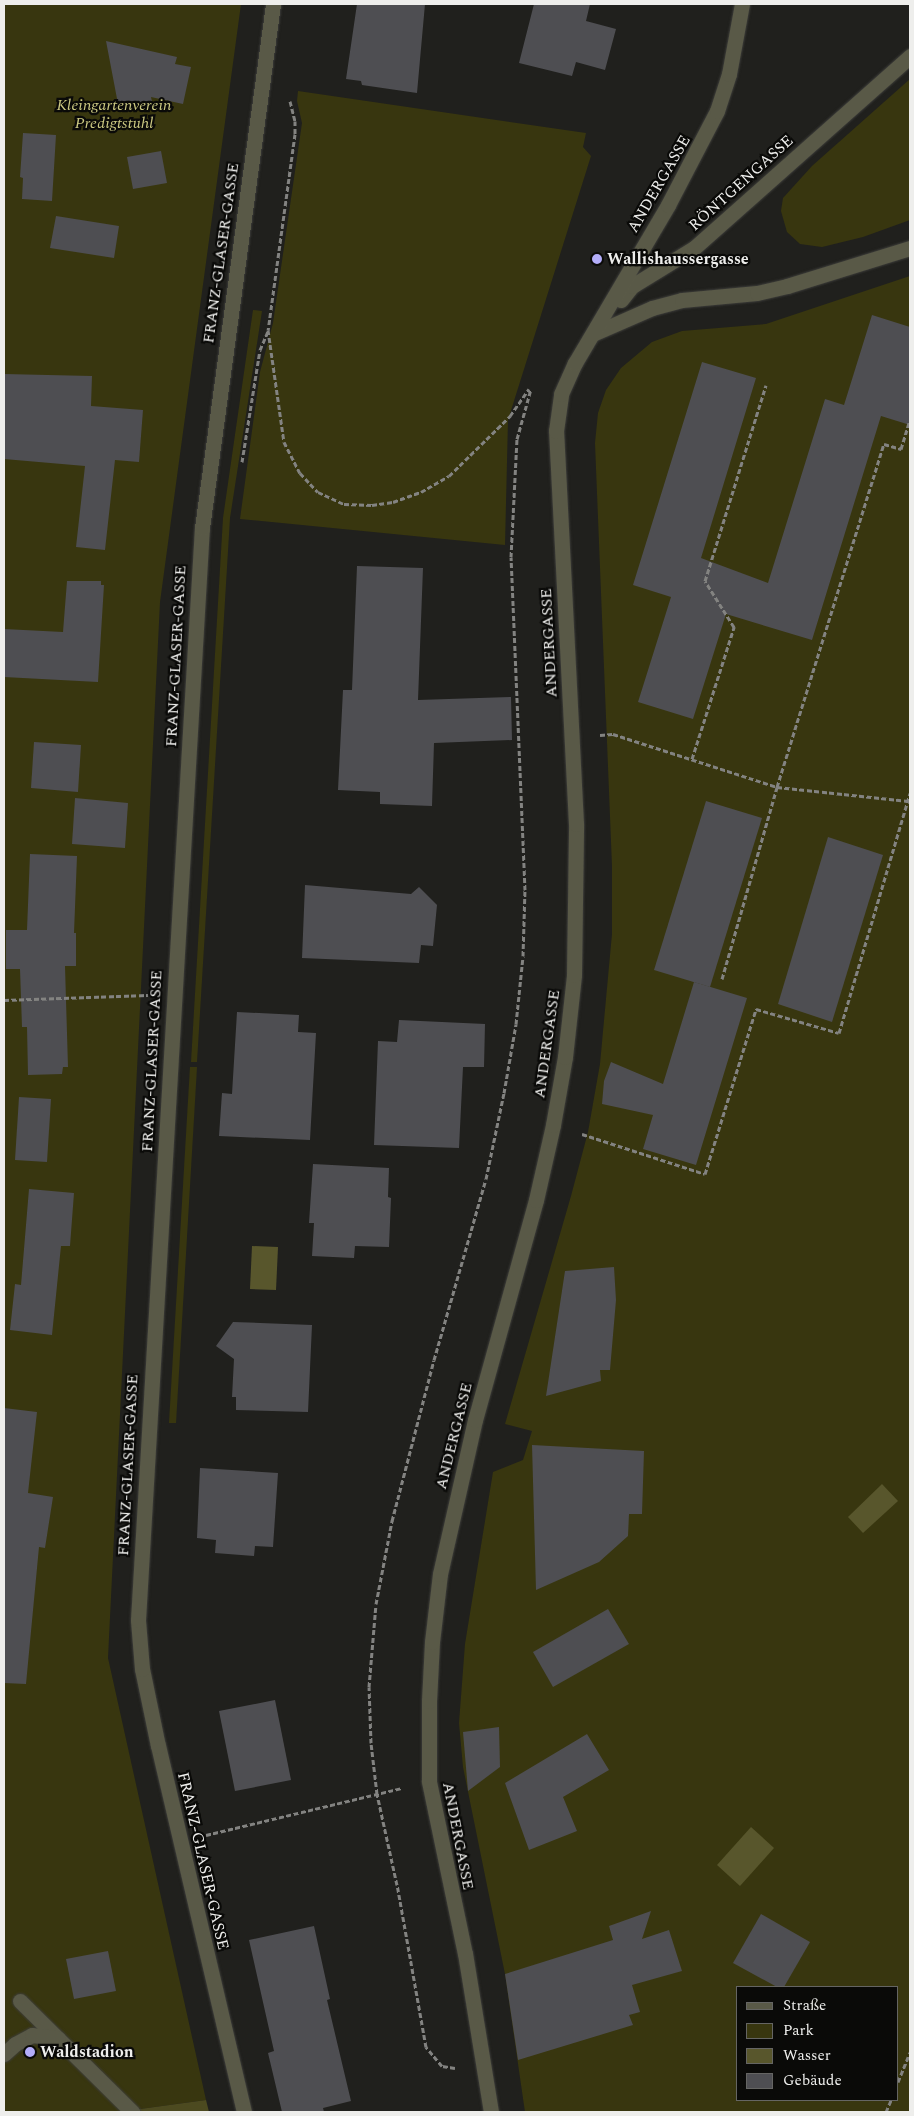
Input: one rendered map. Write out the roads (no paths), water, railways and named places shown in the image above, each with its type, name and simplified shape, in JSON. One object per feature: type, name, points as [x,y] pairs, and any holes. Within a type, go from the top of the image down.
[{"type":"street","name":"FRANZ-GLASER-GASSE","points":[[244,2112],[158,1746],[142,1669],[138,1620],[202,528],[273,4]]},
{"type":"street","name":"ANDERGASSE","points":[[492,2112],[465,1954],[429,1781],[428,1745],[432,1642],[440,1574],[475,1420],[536,1200],[553,1125],[565,1057],[574,976],[576,824],[556,431],[561,394],[575,363],[595,333],[692,162],[717,111],[729,74],[742,4]]},
{"type":"street","name":"RÖNTGENGASSE","points":[[595,333],[632,286],[694,248],[910,56]]},
{"type":"street","points":[[595,333],[652,308],[682,300],[757,293],[787,286],[910,248]]},
{"type":"street","points":[[20,2001],[132,2112]]},
{"type":"street","points":[[4,2054],[15,2044],[32,2035],[58,2038]]},
{"type":"water","points":[[252,1246],[278,1247],[276,1290],[250,1289]]},
{"type":"water","points":[[882,1484],[898,1501],[863,1533],[848,1517]]},
{"type":"water","points":[[751,1827],[774,1848],[740,1886],[717,1865]]},
{"type":"place","name":"Wallishaussergasse","points":[[597,259]]},
{"type":"place","name":"Waldstadion","points":[[30,2052]]},
{"type":"park label","name":"Kleingartenverein Predigtstuhl","points":[[114,114]]}]
